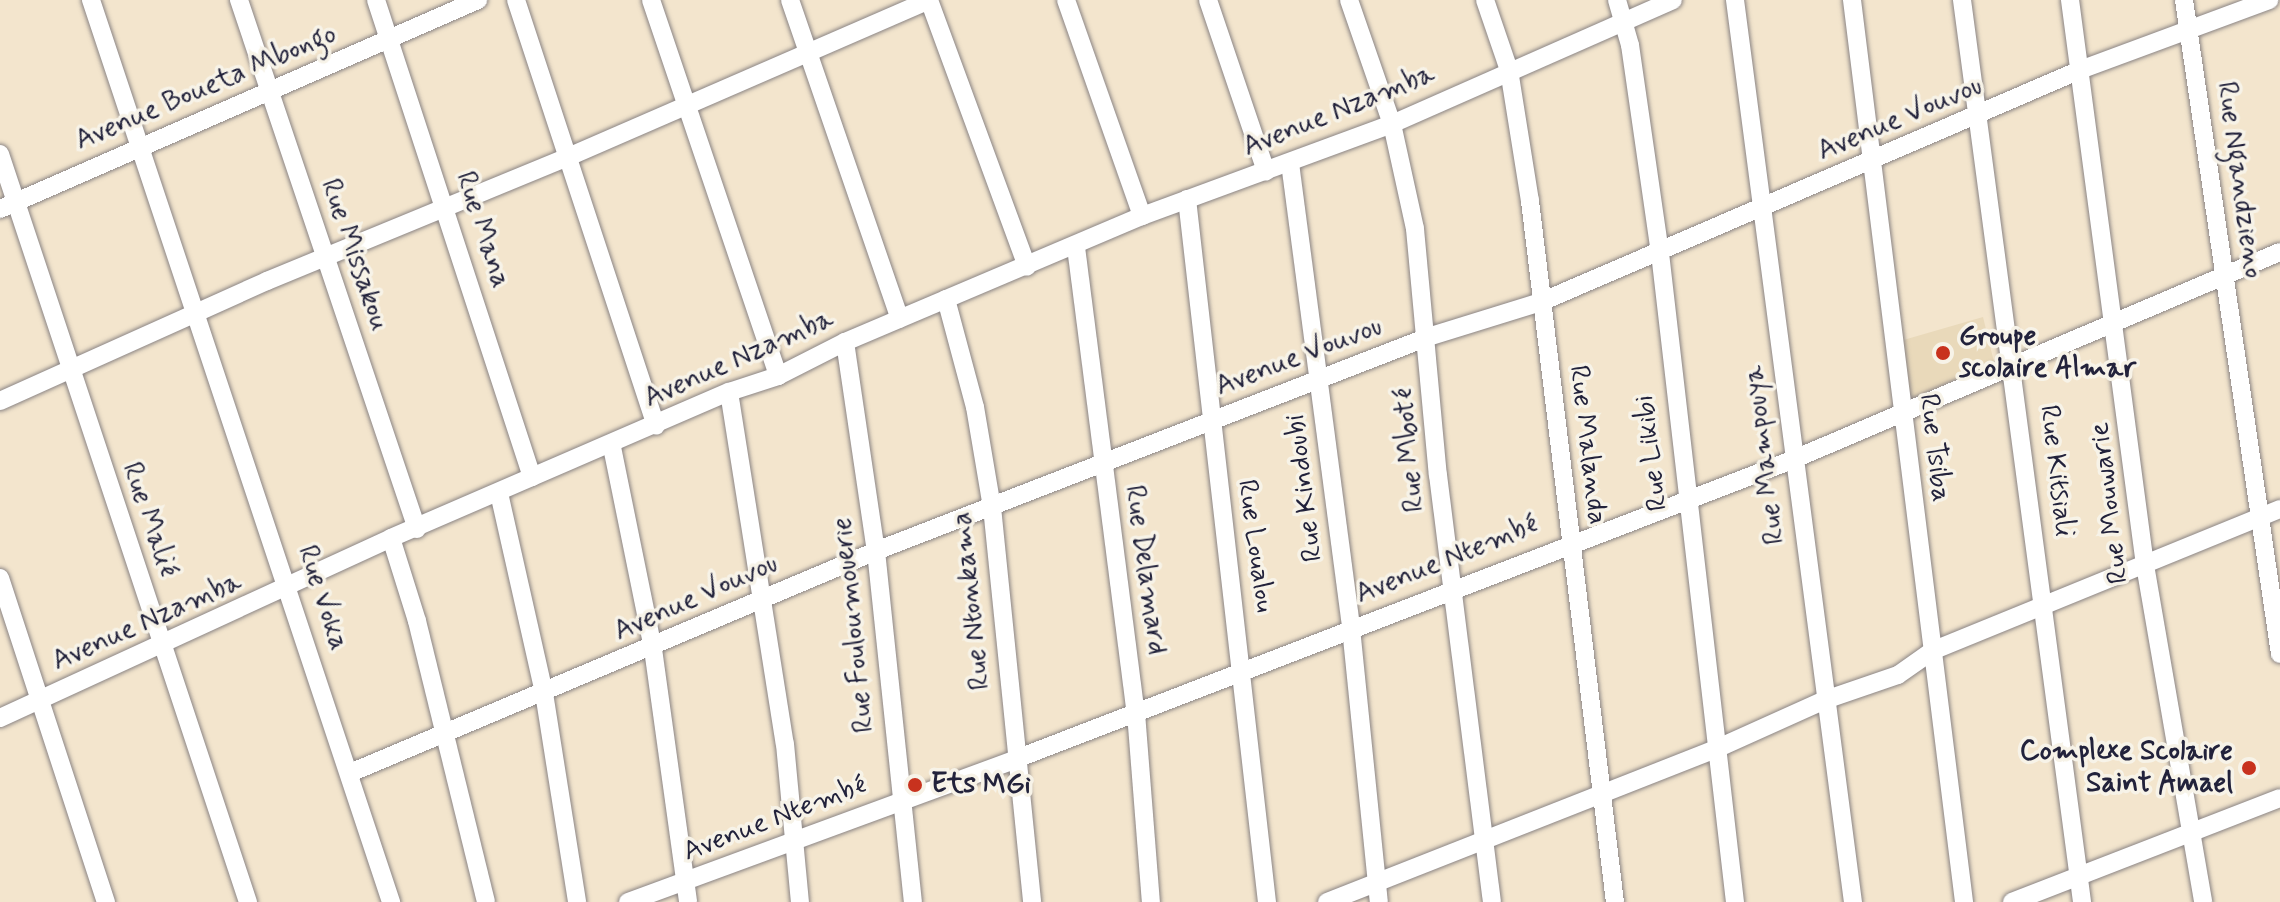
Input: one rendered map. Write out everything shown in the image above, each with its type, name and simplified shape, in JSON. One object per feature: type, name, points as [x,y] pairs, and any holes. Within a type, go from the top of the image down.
[{"type":"street","name":"Rue Voka","points":[[91,0],[137,145],[199,312],[391,902]]},
{"type":"street","name":"Rue Missakou","points":[[239,0],[417,529]]},
{"type":"street","name":"Rue Mana","points":[[376,0],[532,477]]},
{"type":"street","name":"Avenue Boueta Mbongo","points":[[7,206],[137,145],[391,41],[478,0]]},
{"type":"street","points":[[516,0],[656,426]]},
{"type":"street","points":[[651,0],[778,376]]},
{"type":"street","points":[[790,0],[900,319]]},
{"type":"street","points":[[0,401],[324,257],[566,158],[807,50],[929,0],[1027,267]]},
{"type":"street","points":[[1066,0],[1142,216]]},
{"type":"street","points":[[1208,0],[1266,171]]},
{"type":"street","name":"Rue Mboté","points":[[1349,0],[1392,124],[1415,229],[1428,337],[1438,475],[1492,902]]},
{"type":"street","name":"Rue Malanda","points":[[1485,0],[1509,70],[1541,302],[1615,902]]},
{"type":"street","name":"Rue Likibi","points":[[1617,0],[1660,253],[1685,498],[1735,902]]},
{"type":"street","name":"Avenue Nzamba","points":[[0,718],[290,588],[391,538],[532,477],[612,447],[729,392],[778,376],[845,342],[1076,247],[1142,216],[1392,124],[1673,0]]},
{"type":"street","name":"Rue Mampouya","points":[[1735,0],[1764,206],[1792,460],[1853,902]]},
{"type":"street","name":"Rue Tsiba","points":[[1852,0],[1874,160],[1900,411],[1964,902]]},
{"type":"street","name":"Rue Kitsiali","points":[[1962,0],[2014,361],[2082,902]]},
{"type":"street","name":"Rue Mouwarie","points":[[2070,0],[2116,318],[2145,565],[2203,902]]},
{"type":"street","name":"Rue Ngandzieno","points":[[2184,0],[2280,654]]},
{"type":"street","name":"Avenue Vouvou","points":[[350,773],[653,649],[876,551],[1428,337],[1541,302],[1980,117],[2080,70],[2269,0]]},
{"type":"street","name":"Rue Malié","points":[[0,154],[7,206],[71,370],[248,902]]},
{"type":"street","name":"Rue Kindoubi","points":[[1290,163],[1351,628],[1379,902]]},
{"type":"street","name":"Rue Loualou","points":[[1187,199],[1210,421],[1244,669],[1253,808],[1267,902]]},
{"type":"street","name":"Rue Delamard","points":[[1076,247],[1136,713],[1151,902]]},
{"type":"street","name":"Avenue Ntembé","points":[[628,902],[686,893],[794,842],[901,800],[1136,713],[1571,541],[1792,460],[2014,361],[2280,252]]},
{"type":"street","name":"Rue Ntonkama","points":[[946,299],[975,407],[992,507],[1032,902]]},
{"type":"street","name":"Rue Fouloumouerie","points":[[845,342],[876,551],[913,902]]},
{"type":"street","points":[[729,392],[785,744],[800,902]]},
{"type":"street","points":[[612,447],[653,649],[686,893]]},
{"type":"street","points":[[499,493],[544,693],[577,902]]},
{"type":"street","points":[[1327,902],[1376,880],[1716,749],[1825,700],[1898,675],[1932,651],[2280,509]]},
{"type":"street","points":[[391,538],[445,735],[486,902]]},
{"type":"street","points":[[0,578],[106,902]]},
{"type":"street","points":[[2012,902],[2280,798]]},
{"type":"shaded area","name":"Groupe scolaire Almar","points":[[1983,317],[1994,362],[1902,403],[1893,343]]},
{"type":"place","name":"Groupe scolaire Almar","points":[[1943,353]]},
{"type":"place","name":"Complexe Scolaire Saint Amael","points":[[2249,768]]},
{"type":"place","name":"Ets MGi","points":[[915,785]]}]
